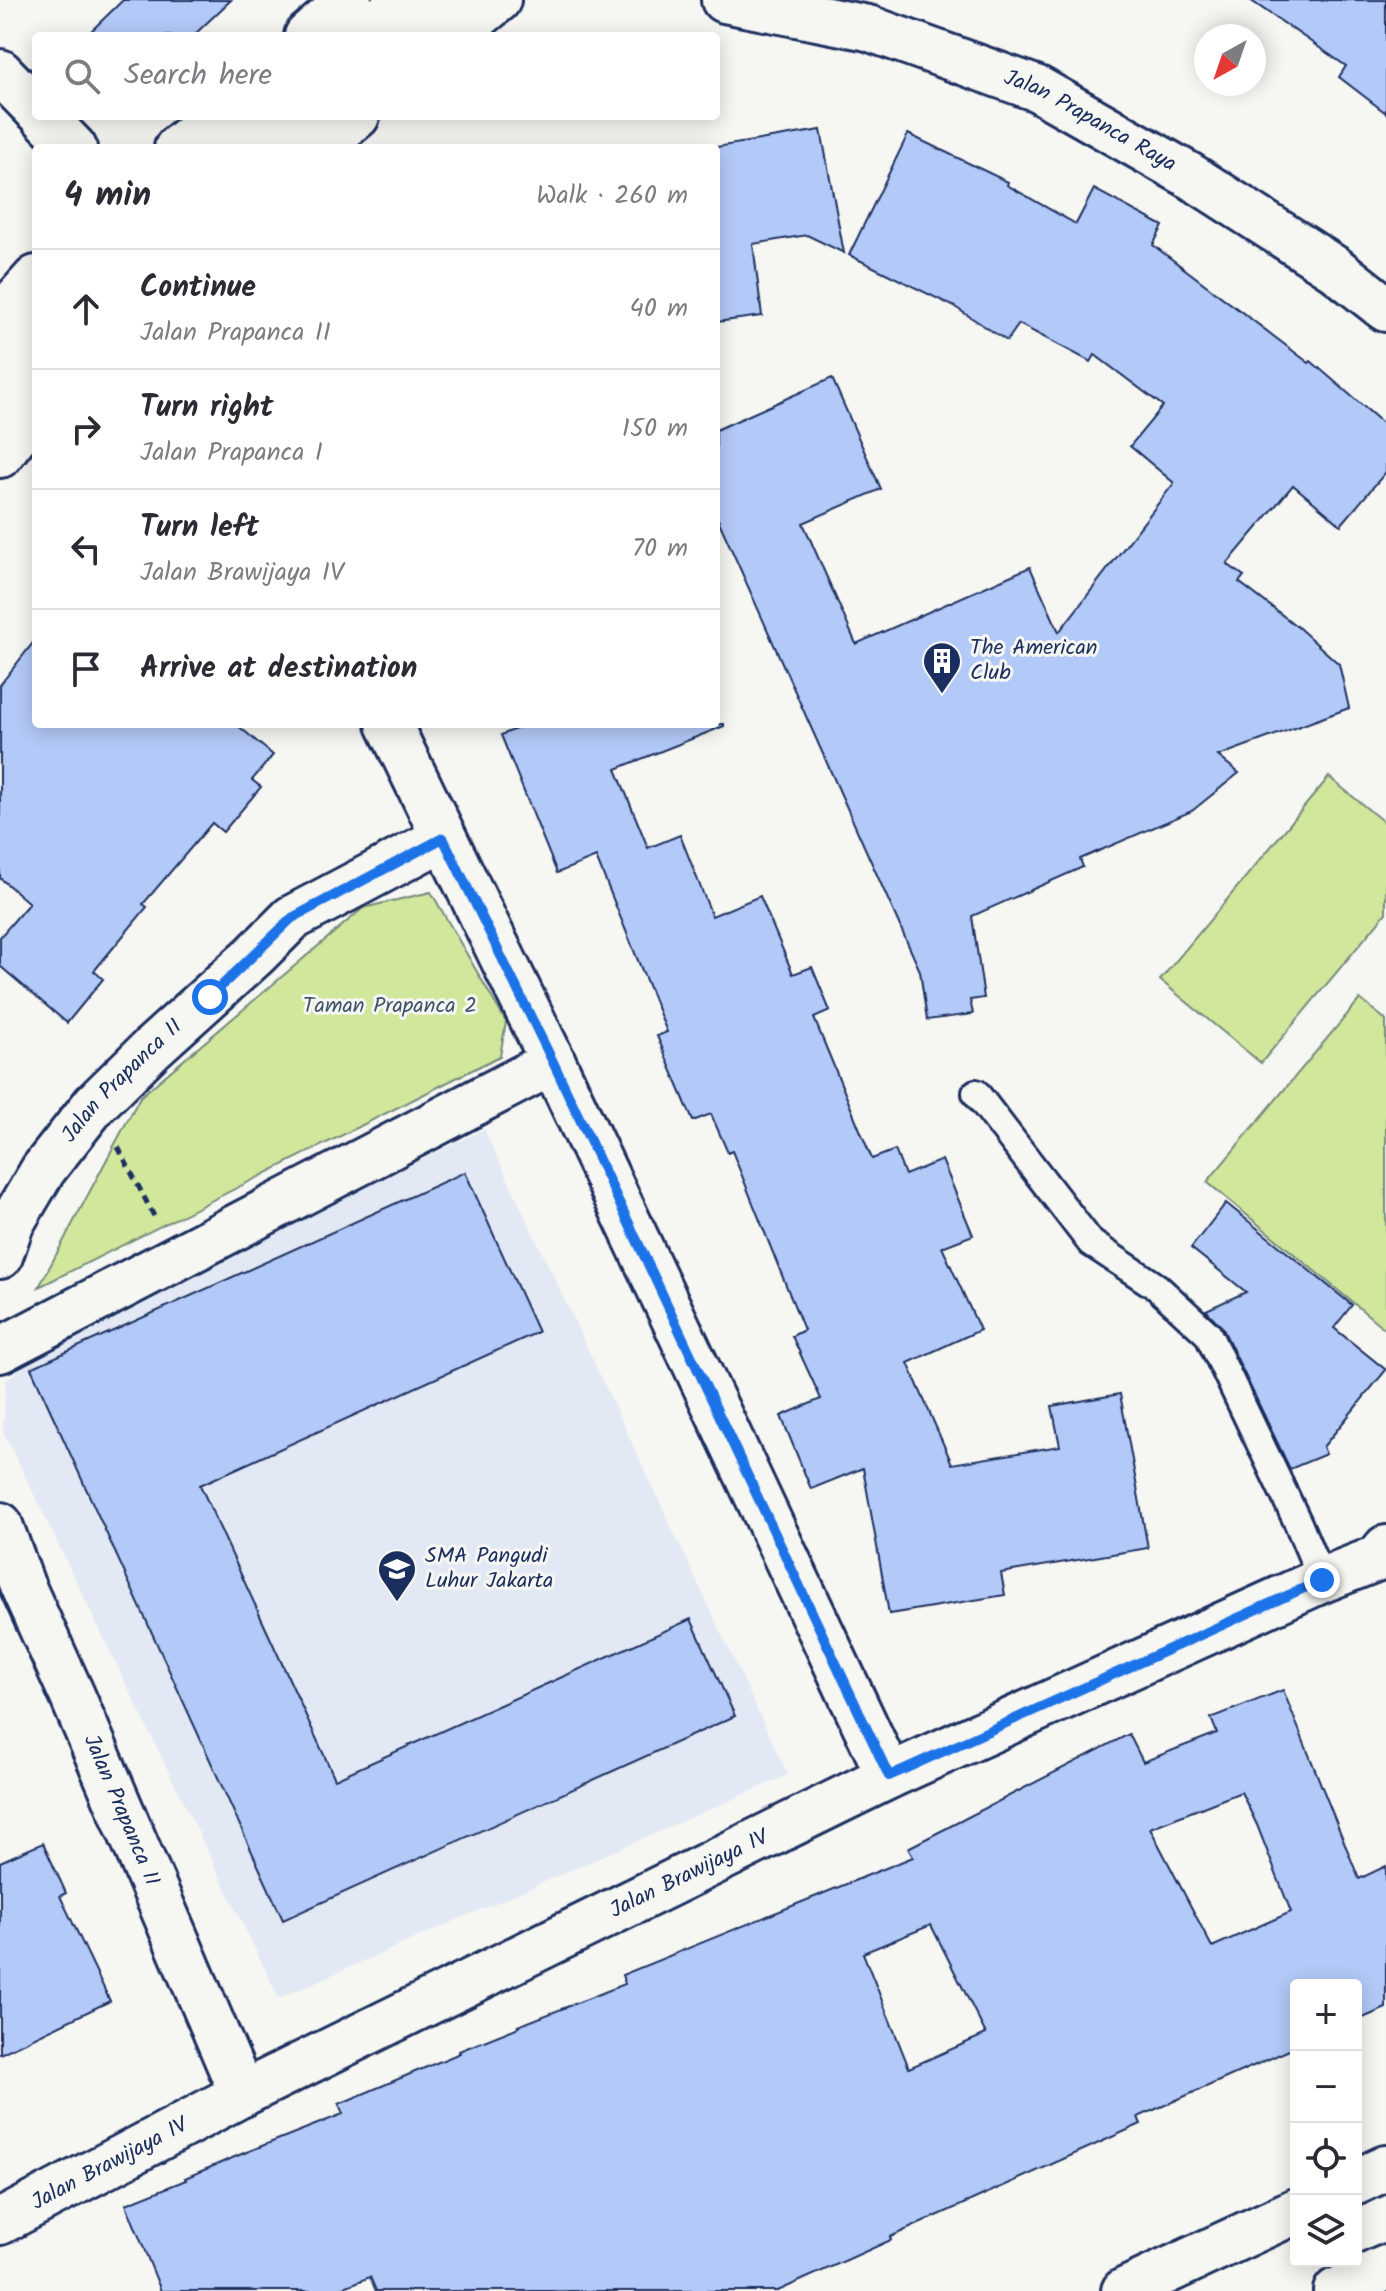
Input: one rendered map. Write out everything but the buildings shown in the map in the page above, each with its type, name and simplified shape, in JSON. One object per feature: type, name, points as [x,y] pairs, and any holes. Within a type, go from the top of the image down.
[{"type":"street","points":[[312,32],[349,0]]},
{"type":"street","points":[[366,32],[404,0]]},
{"type":"street","points":[[413,32],[454,0]]},
{"type":"street","points":[[459,32],[498,0]]},
{"type":"street","name":"Jalan Prapanca Raya","points":[[746,2],[868,28],[1038,89],[1189,175],[1334,268],[1386,309]]},
{"type":"street","points":[[0,72],[32,105]]},
{"type":"street","points":[[47,120],[70,144]]},
{"type":"street","points":[[182,144],[211,120]]},
{"type":"street","points":[[232,144],[260,120]]},
{"type":"street","points":[[273,144],[303,120]]},
{"type":"street","points":[[324,144],[352,120]]},
{"type":"street","points":[[0,318],[32,282]]},
{"type":"street","points":[[0,371],[32,333]]},
{"type":"street","points":[[0,410],[32,369]]},
{"type":"street","points":[[0,455],[32,414]]},
{"type":"street","points":[[391,728],[553,1062],[889,1776]]},
{"type":"street","name":"Jalan Prapanca II","points":[[0,1256],[11,1224],[43,1170],[95,1104],[151,1049],[292,918],[443,838]]},
{"type":"street","points":[[0,1350],[553,1062]]},
{"type":"street","name":"Jalan Prapanca II","points":[[0,1525],[22,1585],[242,2094]]},
{"type":"street","name":"Jalan Brawijaya IV","points":[[0,2222],[242,2094],[889,1776],[1322,1580],[1383,1559]]},
{"type":"street","points":[[1362,2179],[1386,2168]]},
{"type":"street","points":[[1124,2291],[1290,2214]]},
{"type":"street","points":[[1336,2291],[1386,2268]]},
{"type":"lane","points":[[976,1093],[1091,1243],[1157,1287],[1208,1334],[1322,1580]]},
{"type":"path","points":[[95,1104],[177,1258]]},
{"type":"shaded area","name":"SMA Pangudi Luhur Jakarta","points":[[484,1129],[788,1775],[279,1998],[3,1431],[6,1381],[47,1343]]},
{"type":"green space","points":[[1329,777],[1386,824],[1386,913],[1261,1063],[1160,980]]},
{"type":"green space","name":"Taman Prapanca 2","points":[[431,892],[506,1022],[500,1056],[39,1287],[140,1097],[363,908]]},
{"type":"green space","points":[[1360,999],[1386,1020],[1386,1330],[1207,1182]]},
{"type":"place","name":"The American Club","points":[[942,695]]},
{"type":"place","name":"SMA Pangudi Luhur Jakarta","points":[[397,1603]]},
{"type":"route","points":[[210,997],[292,918],[443,838],[553,1062],[889,1776],[1322,1580]]}]
